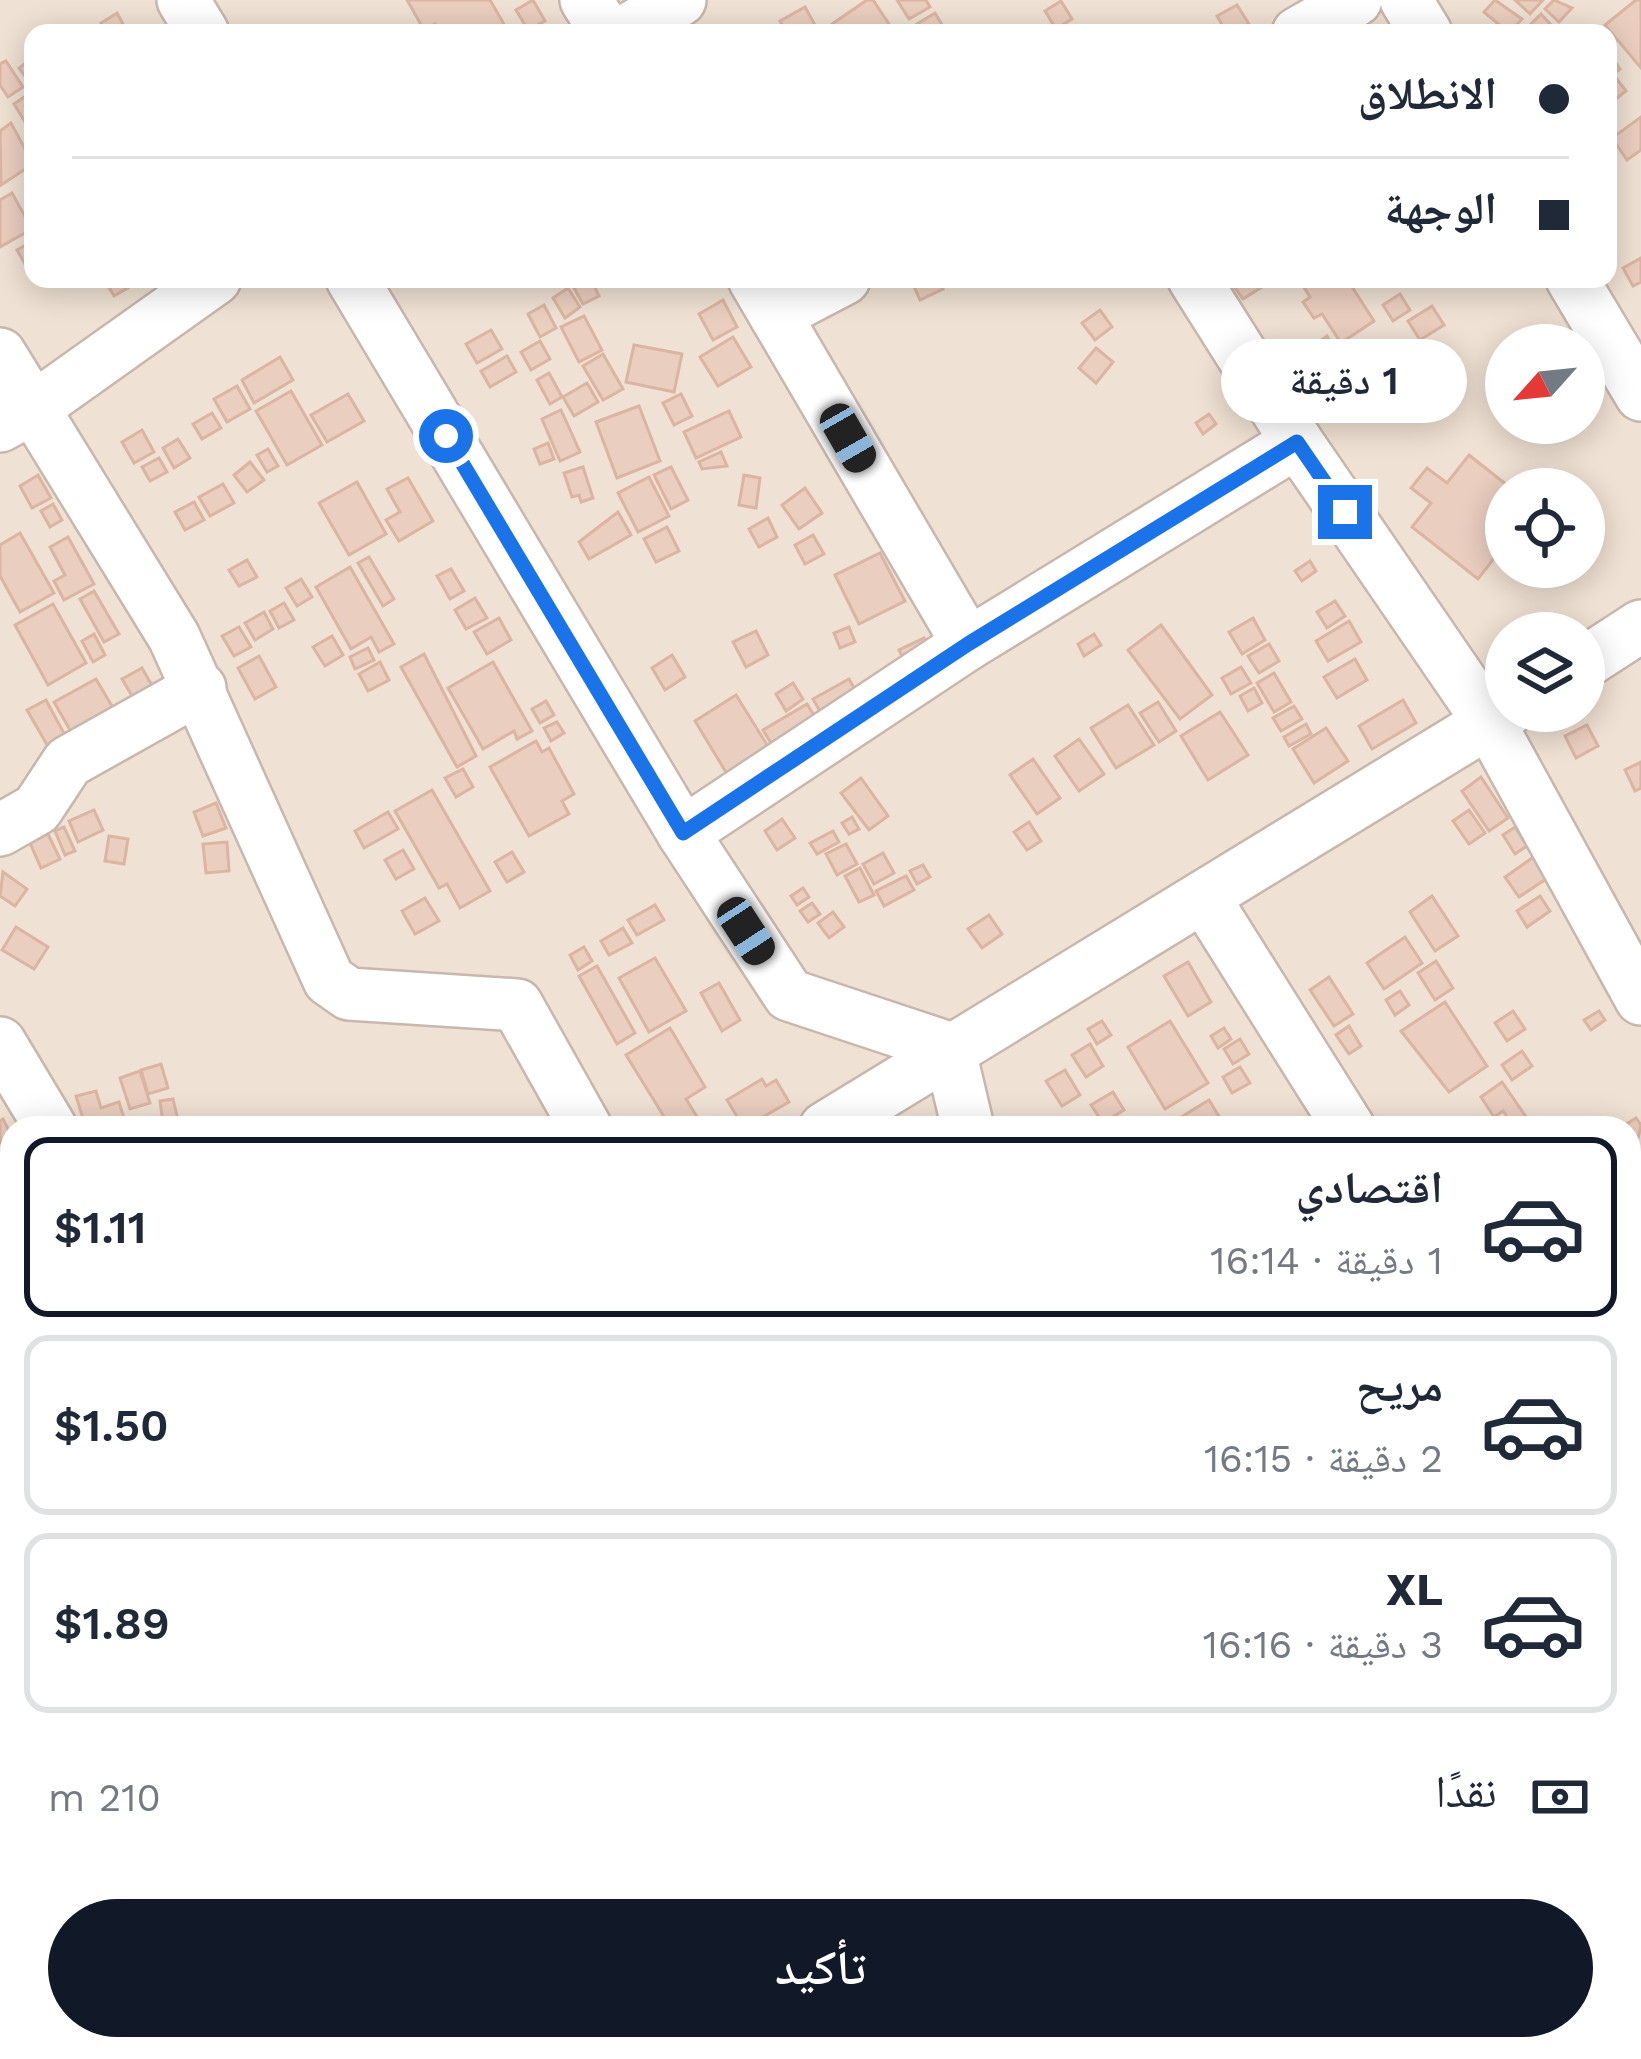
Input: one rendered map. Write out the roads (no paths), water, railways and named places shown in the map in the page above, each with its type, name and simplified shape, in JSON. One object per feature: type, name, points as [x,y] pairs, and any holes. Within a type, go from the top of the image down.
[{"type":"street","points":[[638,24],[680,0]]},
{"type":"street","points":[[1314,24],[1356,0]]},
{"type":"street","points":[[18,417],[201,288]]},
{"type":"street","points":[[357,288],[683,833],[789,995],[949,1048]]},
{"type":"street","points":[[804,288],[765,297],[968,644]]},
{"type":"street","points":[[1200,288],[1297,442],[1485,699]]},
{"type":"street","points":[[1577,288],[1641,395]]},
{"type":"street","points":[[0,354],[18,417],[200,688],[329,980],[349,994],[517,1005],[579,1116]]},
{"type":"street","points":[[683,833],[968,644],[1297,442]]},
{"type":"street","points":[[1605,649],[1641,626]]},
{"type":"street","points":[[0,830],[37,809],[68,762],[200,688]]},
{"type":"street","points":[[844,1116],[1485,725]]},
{"type":"street","points":[[1506,732],[1641,999]]},
{"type":"street","points":[[1205,899],[1341,1116]]},
{"type":"street","points":[[0,1042],[44,1116]]},
{"type":"street","points":[[949,1048],[965,1116]]}]
